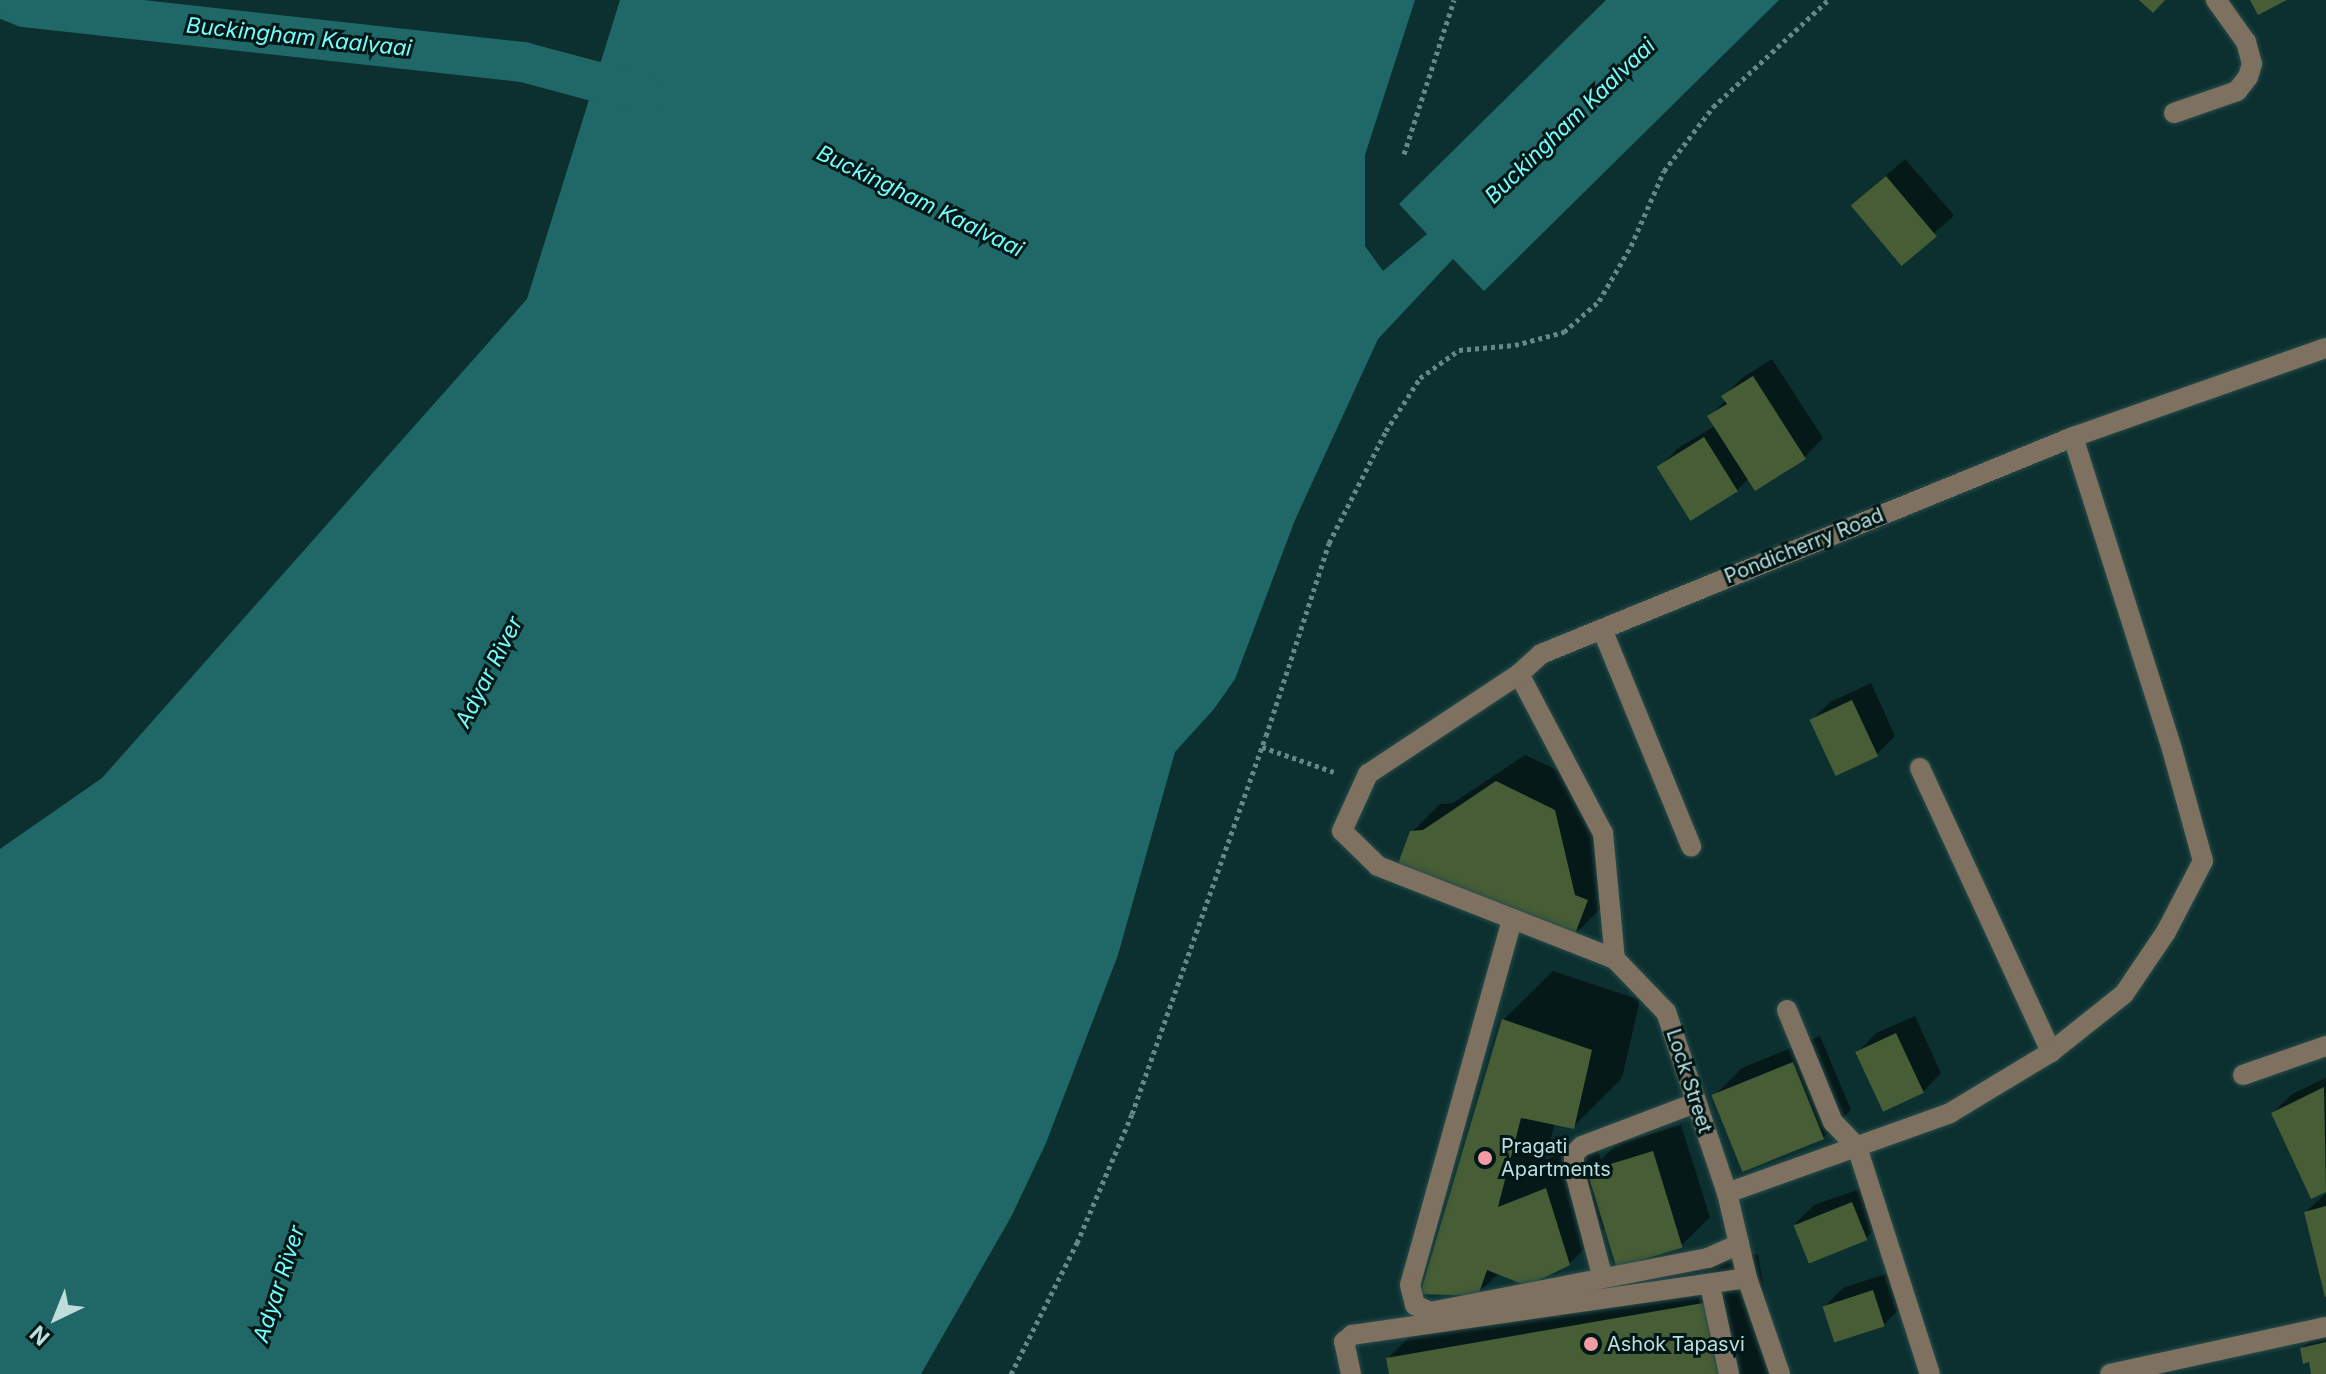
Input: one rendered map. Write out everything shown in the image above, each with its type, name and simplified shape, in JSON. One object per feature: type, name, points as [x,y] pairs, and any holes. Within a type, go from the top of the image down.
[{"type":"street","points":[[2174,113],[2237,91],[2248,77],[2252,64],[2246,42],[2216,0]]},
{"type":"street","name":"Pondicherry Road","points":[[1342,831],[1368,774],[1519,674],[1541,654],[2073,437],[2326,348]]},
{"type":"street","points":[[1727,1193],[1950,1113],[2051,1052],[2124,994],[2166,932],[2203,861],[2172,749],[2073,437]]},
{"type":"street","points":[[1602,629],[1691,846]]},
{"type":"street","points":[[1519,674],[1603,833],[1615,959]]},
{"type":"street","points":[[1920,768],[2051,1052]]},
{"type":"street","name":"Lock Street","points":[[1342,831],[1378,866],[1615,959],[1666,1012],[1727,1193],[1747,1278],[1780,1374]]},
{"type":"street","points":[[1512,920],[1410,1285],[1415,1305],[1430,1312],[1602,1275],[1708,1258],[1739,1244]]},
{"type":"street","points":[[1787,1010],[1833,1122],[1857,1147],[1930,1374]]},
{"type":"street","points":[[2243,1075],[2326,1046]]},
{"type":"street","points":[[1602,1275],[1574,1169],[1574,1154],[1582,1146],[1695,1103]]},
{"type":"street","points":[[1351,1374],[1344,1342],[1352,1335],[1747,1278]]},
{"type":"street","points":[[1710,1285],[1729,1374]]},
{"type":"street","points":[[2110,1374],[2326,1327]]},
{"type":"path","points":[[1404,154],[1454,0]]},
{"type":"path","points":[[1011,1374],[1077,1243],[1132,1114],[1262,747],[1329,543],[1386,431],[1420,378],[1459,350],[1515,345],[1564,332],[1599,301],[1631,246],[1664,171],[1713,107],[1828,0]]},
{"type":"path","points":[[1262,747],[1364,782]]},
{"type":"water","name":"Adyar River","points":[[620,0],[1415,0],[1365,155],[1365,246],[1383,271],[1427,234],[1399,204],[1606,0],[1779,0],[1484,291],[1453,259],[1378,339],[1295,520],[1235,679],[1214,709],[1175,752],[1118,955],[1046,1143],[1011,1217],[921,1374],[0,1374],[0,849],[102,778],[527,299]]},
{"type":"building","points":[[2139,0],[2165,0],[2153,13]]},
{"type":"building","points":[[2250,0],[2287,0],[2258,15]]},
{"type":"building","points":[[1886,176],[1937,237],[1902,266],[1851,206]]},
{"type":"building","points":[[1753,376],[1806,459],[1755,491],[1707,416],[1727,404],[1721,396]]},
{"type":"building","points":[[1704,437],[1738,491],[1690,521],[1657,467]]},
{"type":"building","points":[[1852,700],[1878,756],[1836,776],[1809,720]]},
{"type":"building","points":[[1496,781],[1555,810],[1575,895],[1588,900],[1573,939],[1398,864],[1410,831],[1423,830]]},
{"type":"building","name":"Pragati Apartments","points":[[1502,1019],[1592,1050],[1574,1129],[1521,1118],[1498,1207],[1546,1188],[1570,1265],[1527,1286],[1487,1270],[1478,1296],[1420,1294]]},
{"type":"building","points":[[1896,1033],[1924,1093],[1883,1112],[1855,1052]]},
{"type":"building","points":[[1793,1062],[1824,1139],[1743,1172],[1711,1095]]},
{"type":"building","points":[[2324,1087],[2326,1192],[2311,1199],[2271,1113]]},
{"type":"building","points":[[1653,1151],[1683,1248],[1617,1268],[1587,1171]]},
{"type":"building","points":[[1852,1202],[1867,1240],[1809,1264],[1794,1226]]},
{"type":"building","points":[[2326,1206],[2326,1297],[2325,1297],[2304,1212]]},
{"type":"building","points":[[1873,1290],[1885,1326],[1834,1343],[1823,1306]]},
{"type":"building","name":"Ashok Tapasvi","points":[[1709,1302],[1721,1374],[1389,1374],[1386,1358]]},
{"type":"building","points":[[2326,1342],[2326,1374],[2311,1374],[2309,1362],[2303,1364],[2300,1348]]},
{"type":"waterway","name":"Buckingham Kaalvaai","points":[[7,0],[24,7],[523,62],[646,95]]},
{"type":"place","name":"Pragati Apartments","points":[[1485,1158]]},
{"type":"place","name":"Ashok Tapasvi","points":[[1591,1344]]}]
